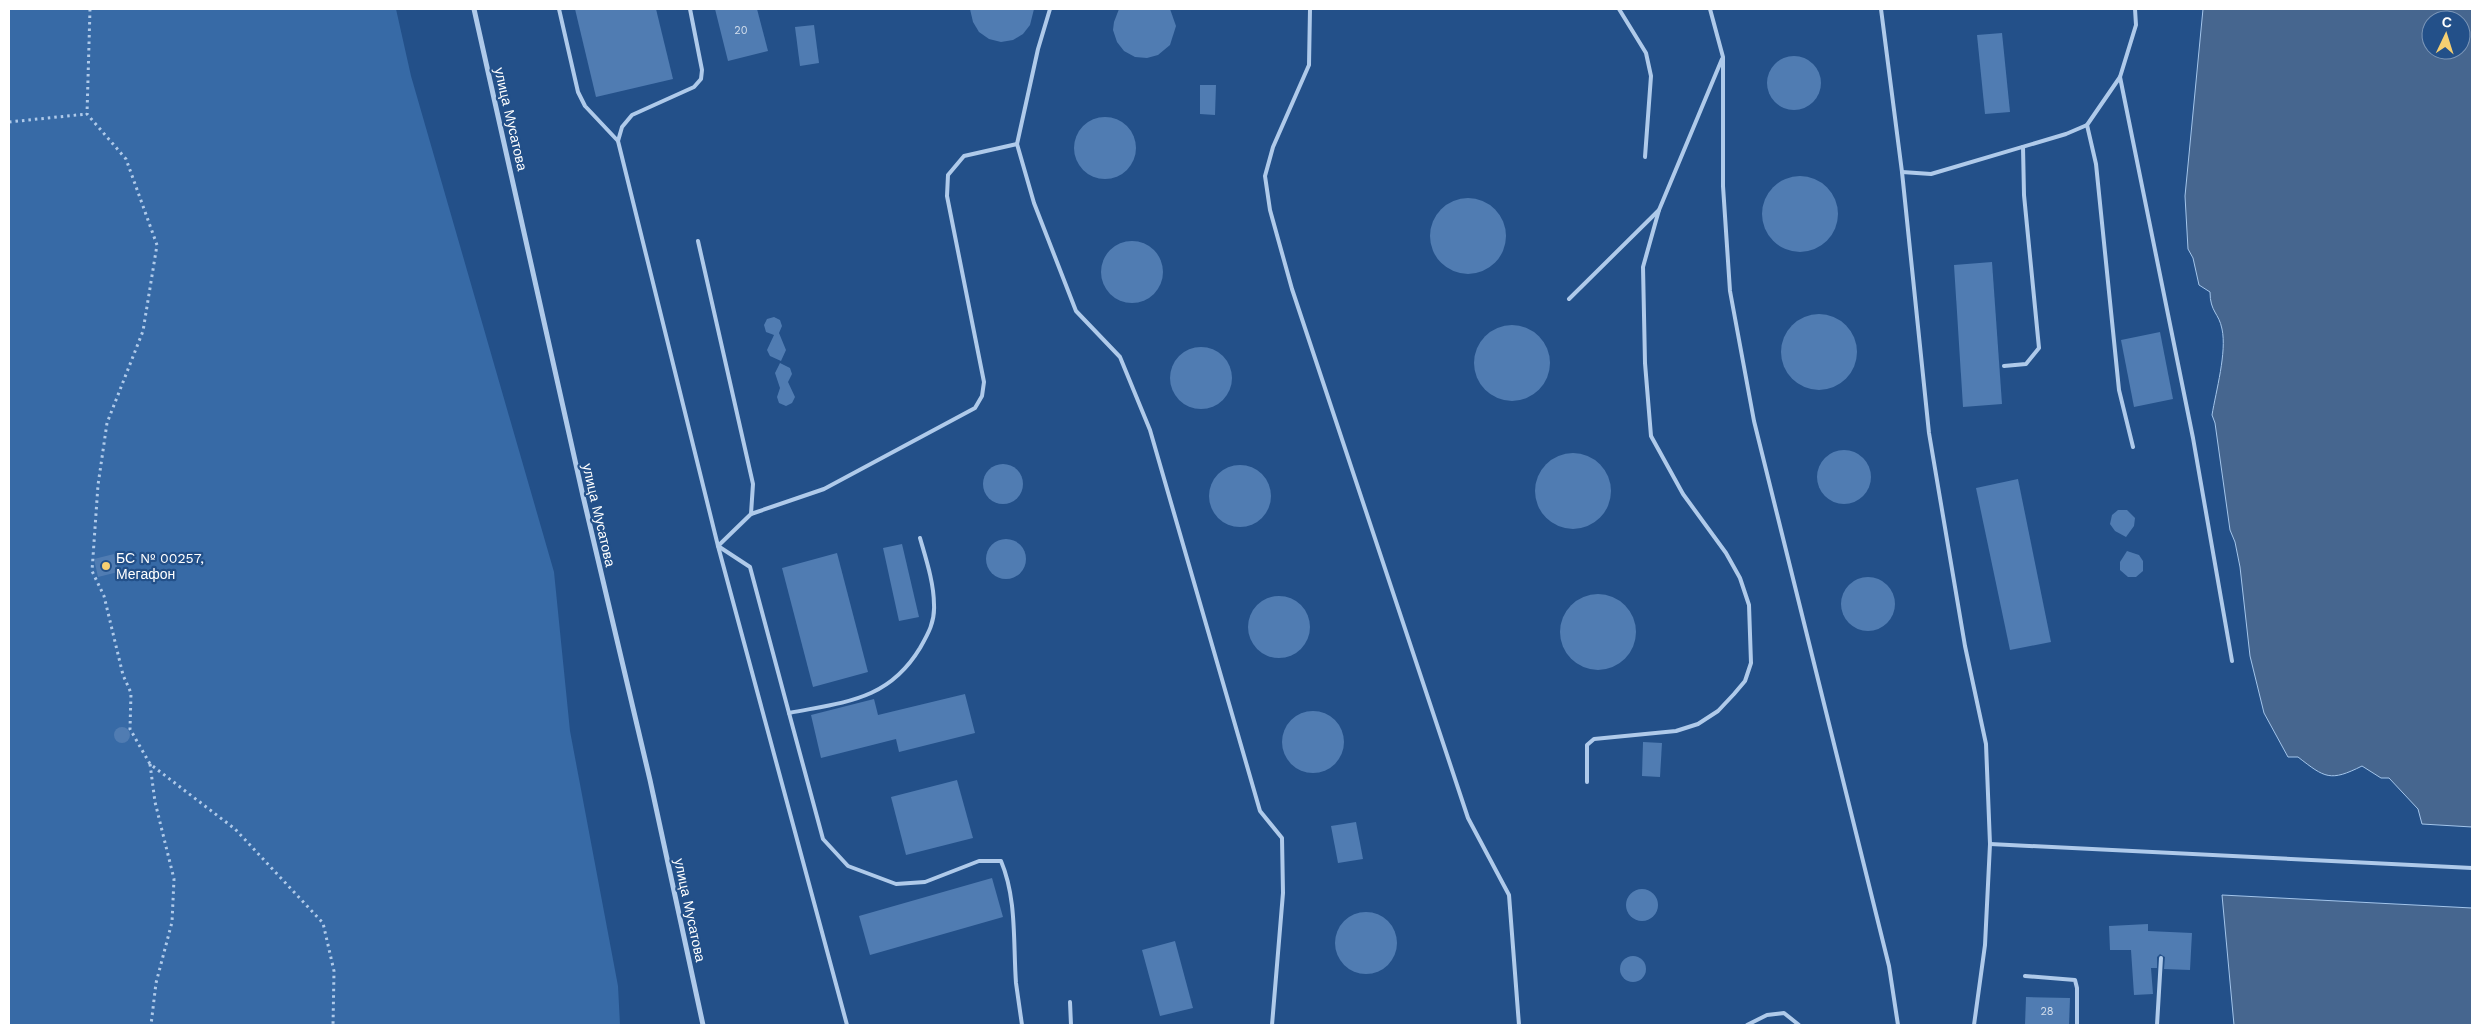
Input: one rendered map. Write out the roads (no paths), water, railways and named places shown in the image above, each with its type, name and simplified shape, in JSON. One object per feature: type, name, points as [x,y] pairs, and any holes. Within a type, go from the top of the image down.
[{"type":"street","name":"улица Мусатова","points":[[474,9],[581,486],[650,780],[703,1025]]},
{"type":"lane","points":[[559,9],[578,92],[585,106],[618,141],[718,546],[847,1025]]},
{"type":"lane","points":[[618,141],[622,127],[632,115],[694,87],[701,79],[702,70],[690,9]]},
{"type":"lane","points":[[1050,9],[1038,48],[1017,144],[1034,203],[1076,310],[1120,357],[1150,430],[1260,810],[1282,838],[1283,893],[1272,1025]]},
{"type":"lane","points":[[1310,9],[1309,65],[1273,147],[1265,176],[1270,210],[1292,289],[1468,818],[1508,895],[1519,1025]]},
{"type":"lane","points":[[1619,9],[1646,53],[1651,76],[1645,157]]},
{"type":"lane","points":[[1710,9],[1723,57],[1723,186],[1730,291],[1754,421],[1890,966],[1898,1025]]},
{"type":"lane","points":[[1881,9],[1902,172],[1928,433],[1965,646],[1986,744],[1990,844],[1984,945],[1974,1025]]},
{"type":"lane","points":[[1902,172],[1931,174],[2066,134],[2087,125],[2120,78],[2136,26],[2135,9]]},
{"type":"lane","points":[[1587,782],[1587,745],[1594,739],[1676,731],[1698,724],[1718,711],[1734,694],[1745,681],[1751,663],[1749,605],[1740,578],[1726,553],[1683,494],[1651,436],[1645,362],[1643,267],[1660,210],[1723,57]]},
{"type":"lane","points":[[2120,78],[2193,438],[2232,661]]},
{"type":"lane","points":[[2087,125],[2096,164],[2119,390],[2133,447]]},
{"type":"lane","points":[[718,546],[751,514],[824,489],[975,408],[982,396],[984,382],[947,196],[948,175],[964,156],[1017,144]]},
{"type":"lane","points":[[2004,366],[2026,364],[2039,348],[2024,195],[2023,147]]},
{"type":"lane","points":[[1569,299],[1660,210]]},
{"type":"lane","points":[[698,241],[753,484],[751,514]]},
{"type":"lane","points":[[789,713],[859,699],[891,683],[909,666],[933,624],[934,604],[920,538]]},
{"type":"lane","points":[[718,546],[750,567],[823,839],[848,866],[896,884],[925,882],[979,861],[1001,861],[1008,879],[1014,930],[1016,984],[1022,1025]]},
{"type":"lane","points":[[1990,844],[2472,868]]},
{"type":"lane","points":[[2157,1025],[2161,958]]},
{"type":"lane","points":[[2025,976],[2075,980],[2077,988],[2077,1025]]},
{"type":"lane","points":[[1070,1002],[1071,1025]]},
{"type":"lane","points":[[1747,1025],[1766,1015],[1784,1013],[1799,1025]]},
{"type":"place","name":"БС № 00257, Мегафон","points":[[106,566]]}]
